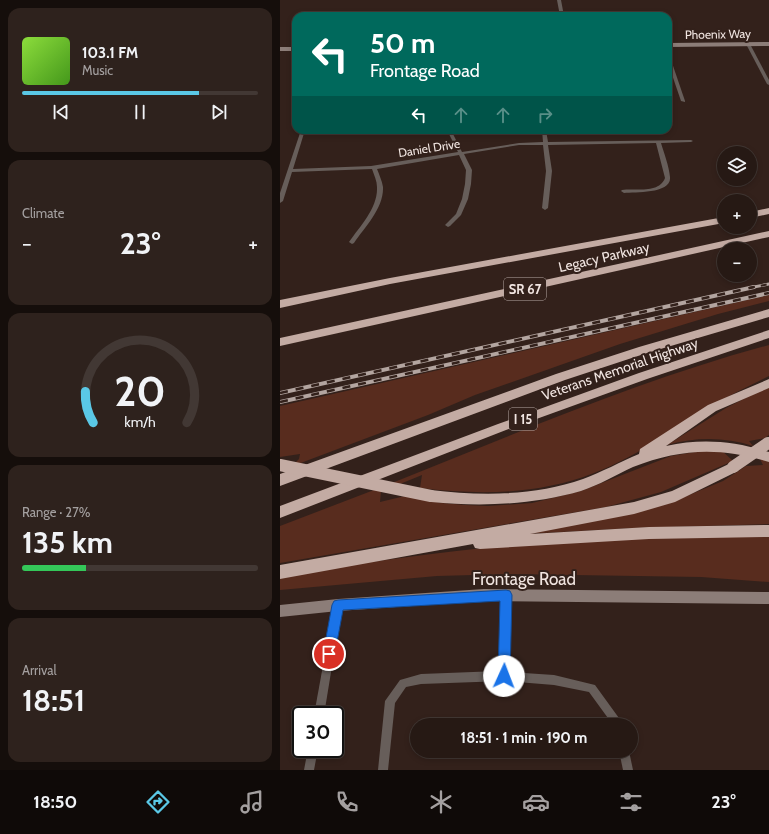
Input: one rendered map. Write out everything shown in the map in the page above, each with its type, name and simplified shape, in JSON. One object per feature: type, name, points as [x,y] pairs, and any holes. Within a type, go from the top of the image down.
[{"type":"highway","points":[[757,214],[769,211]]},
{"type":"highway","name":"Legacy Parkway","points":[[280,304],[390,281],[717,221]]},
{"type":"highway","name":"Legacy Parkway","points":[[280,342],[769,234]]},
{"type":"highway","name":"Veterans Memorial Highway","points":[[280,480],[601,363],[769,313]]},
{"type":"highway","name":"Veterans Memorial Highway","points":[[280,512],[516,422],[643,376],[769,334]]},
{"type":"highway","points":[[628,464],[712,408],[769,383]]},
{"type":"highway","points":[[280,572],[634,508],[675,496],[734,467],[769,442]]},
{"type":"highway","points":[[280,465],[431,496],[474,501],[539,495],[582,484],[657,453],[678,448],[699,445],[722,445],[747,450],[769,457]]},
{"type":"highway","points":[[421,547],[649,533],[769,531]]},
{"type":"street","points":[[559,0],[561,12]]},
{"type":"street","points":[[748,44],[769,84]]},
{"type":"street","name":"Phoenix Way","points":[[672,45],[769,44]]},
{"type":"street","points":[[280,49],[292,49]]},
{"type":"street","points":[[672,69],[683,101]]},
{"type":"street","points":[[280,201],[301,134]]},
{"type":"street","points":[[448,225],[458,215],[465,199],[469,170],[451,134]]},
{"type":"street","points":[[544,134],[549,171],[545,208]]},
{"type":"street","points":[[624,191],[654,190],[666,184],[668,178],[658,141]]},
{"type":"street","name":"Daniel Drive","points":[[290,171],[374,167],[519,144],[545,142],[691,141]]},
{"type":"street","points":[[352,242],[370,215],[378,199],[380,186],[374,167]]},
{"type":"street","points":[[504,676],[506,595]]},
{"type":"street","name":"Frontage Road","points":[[280,611],[338,605],[506,595],[769,598]]},
{"type":"street","points":[[321,706],[338,605]]},
{"type":"street","points":[[383,770],[390,701],[403,683],[421,679],[504,676],[554,680],[592,688],[614,718]]},
{"type":"street","points":[[309,770],[311,758]]},
{"type":"street","points":[[625,758],[628,770]]},
{"type":"shaded area","points":[[769,295],[769,301],[718,314],[620,344],[475,395],[428,415],[298,464],[295,463],[299,459],[300,454],[280,457],[280,406]]},
{"type":"shaded area","points":[[769,345],[769,376],[726,398],[645,448],[594,473],[551,486],[508,491],[464,492],[420,488],[422,475],[400,484],[392,483],[579,408],[673,374]]},
{"type":"shaded area","points":[[769,386],[769,435],[765,438],[749,441],[753,446],[732,441],[710,439],[678,442],[667,445],[726,408]]},
{"type":"shaded area","points":[[719,448],[733,461],[661,492],[606,507],[280,563],[280,526],[374,490],[381,491],[380,502],[405,496],[442,503],[465,505],[488,506],[532,503],[581,491],[671,456]]},
{"type":"shaded area","points":[[760,459],[769,461],[769,524],[634,528],[524,534],[667,504],[723,481],[746,466],[763,465]]},
{"type":"shaded area","points":[[769,534],[769,582],[701,577],[510,574],[437,576],[280,590],[280,575],[465,550],[587,540]]},
{"type":"railway","points":[[754,287],[769,284]]},
{"type":"railway","points":[[280,393],[754,287]]},
{"type":"railway","points":[[749,288],[754,287]]},
{"type":"railway","points":[[280,402],[769,293]]},
{"type":"route","points":[[329,654],[338,605],[484,595],[506,595],[504,676]]}]
